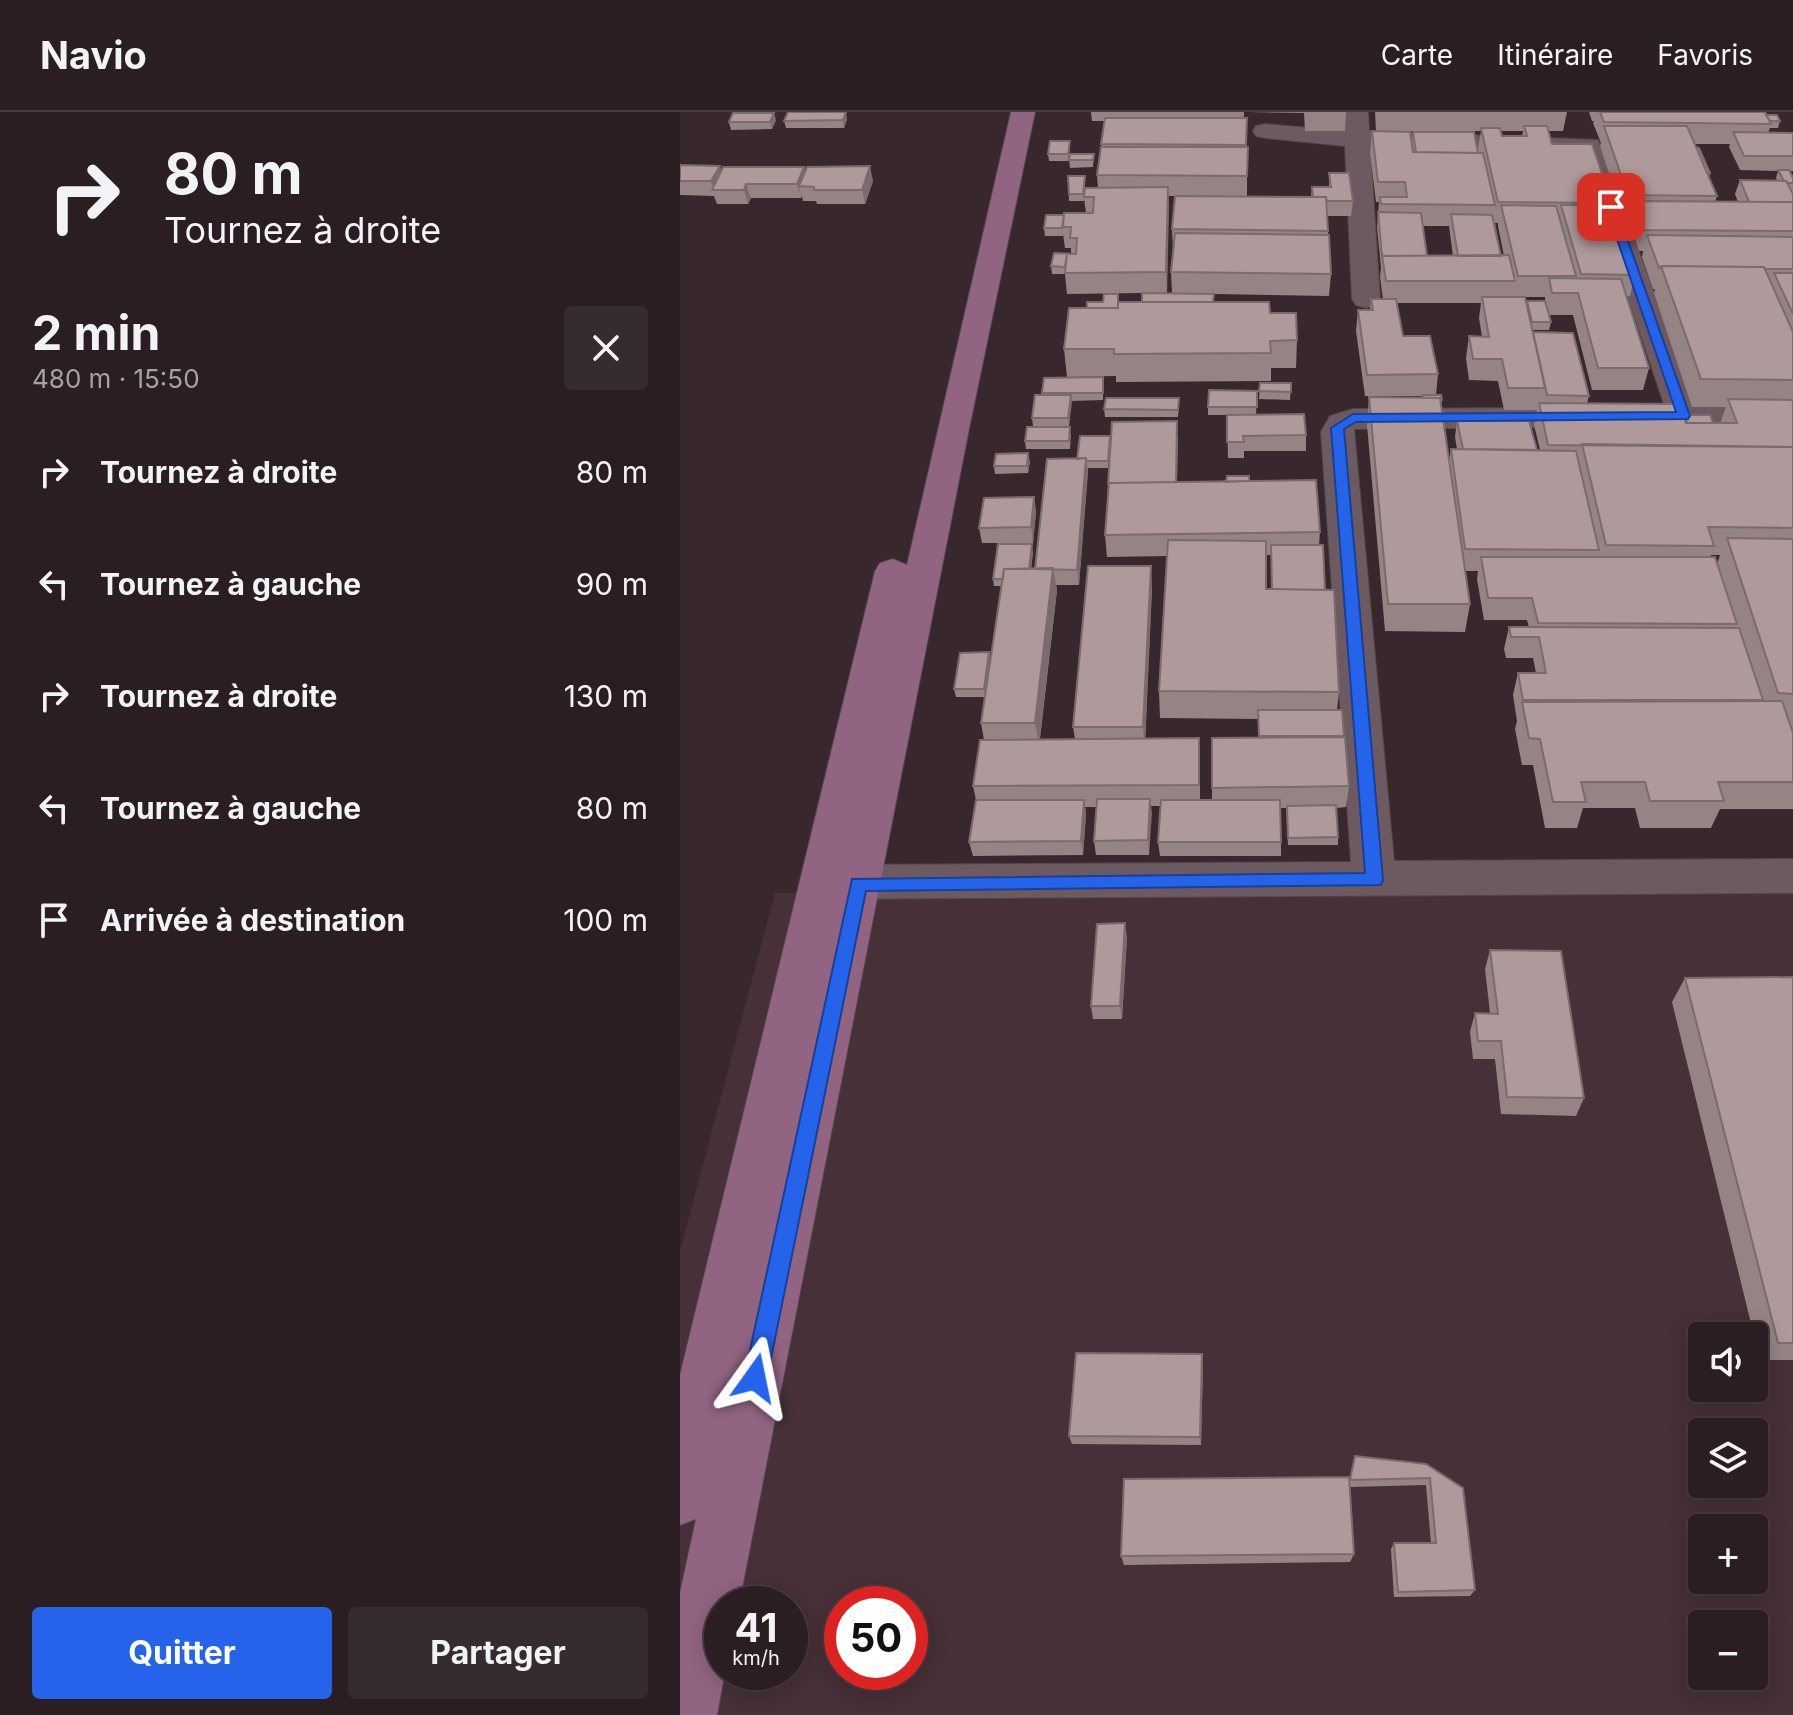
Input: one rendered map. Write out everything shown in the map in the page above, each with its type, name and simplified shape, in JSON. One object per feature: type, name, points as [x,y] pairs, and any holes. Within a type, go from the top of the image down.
[{"type":"main road","points":[[685,1715],[841,883],[995,112]]},
{"type":"main road","points":[[680,1496],[841,883],[1023,112]]},
{"type":"street","points":[[1265,131],[1357,125],[1474,140],[1578,143],[1590,147],[1684,416]]},
{"type":"street","points":[[1357,125],[1366,299]]},
{"type":"street","points":[[1474,140],[1481,171]]},
{"type":"street","points":[[1374,880],[1337,428],[1353,418],[1793,416]]},
{"type":"street","points":[[841,883],[1793,876]]},
{"type":"shaded area","points":[[775,893],[1793,894],[1793,1715],[680,1715],[680,1251]]},
{"type":"building","points":[[788,112],[846,112],[843,120],[784,121]]},
{"type":"building","points":[[1600,112],[1765,112],[1771,124],[1604,122]]},
{"type":"building","points":[[733,113],[774,113],[770,122],[729,122]]},
{"type":"building","points":[[1766,115],[1777,115],[1780,121],[1770,121]]},
{"type":"building","points":[[1105,118],[1247,118],[1246,145],[1101,144]]},
{"type":"building","points":[[1524,126],[1547,126],[1552,144],[1592,144],[1612,203],[1498,202],[1481,128],[1500,128],[1502,136],[1527,136]]},
{"type":"building","points":[[1604,126],[1687,126],[1717,196],[1628,195]]},
{"type":"building","points":[[1372,131],[1410,132],[1413,152],[1483,153],[1495,205],[1381,204],[1380,197],[1407,197],[1405,182],[1378,182]]},
{"type":"building","points":[[1413,132],[1474,132],[1478,153],[1416,152]]},
{"type":"building","points":[[1733,132],[1793,133],[1793,156],[1744,156]]},
{"type":"building","points":[[1050,141],[1070,141],[1068,154],[1048,154]]},
{"type":"building","points":[[1101,147],[1248,147],[1247,176],[1097,175]]},
{"type":"building","points":[[1696,147],[1699,148],[1710,173],[1707,173]]},
{"type":"building","points":[[1070,154],[1094,154],[1093,160],[1069,160]]},
{"type":"building","points":[[680,165],[720,166],[711,181],[680,181]]},
{"type":"building","points":[[870,166],[862,190],[814,190],[814,187],[799,186],[807,167]]},
{"type":"building","points":[[723,167],[804,167],[797,184],[746,184],[744,190],[712,190]]},
{"type":"building","points":[[1778,170],[1789,170],[1793,183],[1784,181]]},
{"type":"building","points":[[1329,173],[1349,173],[1353,201],[1327,201],[1326,197],[1313,197],[1312,187],[1331,187]]},
{"type":"building","points":[[1068,176],[1085,176],[1083,194],[1069,194]]},
{"type":"building","points":[[1740,180],[1786,181],[1793,194],[1793,202],[1749,202]]},
{"type":"building","points":[[1168,187],[1166,272],[1065,273],[1067,254],[1076,254],[1077,238],[1070,238],[1071,227],[1063,227],[1064,213],[1093,213],[1094,197],[1084,197],[1085,188]]},
{"type":"building","points":[[1175,196],[1326,197],[1328,231],[1172,229]]},
{"type":"building","points":[[1634,201],[1793,202],[1793,231],[1644,230]]},
{"type":"building","points":[[1501,205],[1556,206],[1576,276],[1518,276]]},
{"type":"building","points":[[1561,205],[1611,205],[1635,275],[1581,274]]},
{"type":"building","points":[[1378,212],[1421,213],[1427,256],[1382,256]]},
{"type":"building","points":[[1451,214],[1492,215],[1501,256],[1458,256]]},
{"type":"building","points":[[1046,215],[1064,215],[1062,228],[1044,228]]},
{"type":"building","points":[[1175,233],[1329,235],[1331,274],[1171,272]]},
{"type":"building","points":[[1647,235],[1793,237],[1793,269],[1659,268]]},
{"type":"building","points":[[1054,253],[1075,254],[1067,254],[1065,267],[1051,266]]},
{"type":"building","points":[[1509,255],[1515,281],[1386,281],[1382,256]]},
{"type":"building","points":[[1661,266],[1764,267],[1793,332],[1793,380],[1701,379]]},
{"type":"building","points":[[1774,273],[1793,273],[1793,314]]},
{"type":"building","points":[[1549,278],[1621,279],[1649,368],[1598,368],[1578,293],[1552,293]]},
{"type":"building","points":[[1142,293],[1214,294],[1213,302],[1142,302]]},
{"type":"building","points":[[1104,294],[1118,294],[1118,308],[1087,308],[1087,302],[1103,302]]},
{"type":"building","points":[[1482,297],[1525,297],[1545,388],[1508,388],[1502,359],[1473,359],[1469,336],[1489,337]]},
{"type":"building","points":[[1371,299],[1396,299],[1403,336],[1430,336],[1438,374],[1367,375],[1358,310],[1373,310]]},
{"type":"building","points":[[1527,301],[1545,301],[1551,322],[1532,322]]},
{"type":"building","points":[[1118,302],[1269,302],[1270,313],[1296,313],[1297,340],[1270,341],[1271,353],[1114,354],[1114,349],[1064,349],[1069,308],[1118,308]]},
{"type":"building","points":[[1533,332],[1573,333],[1589,396],[1547,395]]},
{"type":"building","points":[[1103,377],[1103,393],[1042,393],[1044,378]]},
{"type":"building","points":[[1260,383],[1291,383],[1291,392],[1259,391]]},
{"type":"building","points":[[1209,390],[1257,391],[1257,407],[1208,407]]},
{"type":"building","points":[[1035,395],[1071,395],[1068,418],[1032,418]]},
{"type":"building","points":[[1422,395],[1441,395],[1442,400],[1423,398]]},
{"type":"building","points":[[1369,397],[1440,398],[1470,604],[1388,604]]},
{"type":"building","points":[[1106,398],[1179,398],[1178,410],[1104,409]]},
{"type":"building","points":[[1728,399],[1793,400],[1793,447],[1548,445],[1539,403],[1680,404],[1686,423],[1737,423]]},
{"type":"building","points":[[1304,414],[1306,435],[1243,436],[1244,442],[1227,442],[1227,415]]},
{"type":"building","points":[[1685,415],[1710,415],[1713,423],[1687,423]]},
{"type":"building","points":[[1177,421],[1176,482],[1108,485],[1112,422]]},
{"type":"building","points":[[1457,421],[1529,421],[1537,450],[1463,449]]},
{"type":"building","points":[[1027,427],[1070,427],[1069,441],[1025,441]]},
{"type":"building","points":[[1080,436],[1110,436],[1108,461],[1077,459]]},
{"type":"building","points":[[1582,444],[1793,447],[1793,528],[1708,527],[1714,546],[1606,545]]},
{"type":"building","points":[[1451,449],[1576,451],[1599,550],[1465,549]]},
{"type":"building","points":[[1028,453],[1027,466],[994,466],[996,454]]},
{"type":"building","points":[[1086,458],[1077,570],[1035,569],[1047,459]]},
{"type":"building","points":[[1227,476],[1249,476],[1249,481],[1226,482]]},
{"type":"building","points":[[1316,480],[1320,532],[1105,535],[1109,483]]},
{"type":"building","points":[[1034,497],[1031,527],[979,528],[984,498]]},
{"type":"building","points":[[1727,538],[1793,539],[1793,694],[1778,693]]},
{"type":"building","points":[[1168,540],[1266,541],[1266,589],[1334,590],[1339,692],[1159,691]]},
{"type":"building","points":[[998,544],[1032,544],[1029,569],[1004,569],[1003,579],[993,579]]},
{"type":"building","points":[[1271,545],[1323,545],[1325,590],[1272,589]]},
{"type":"building","points":[[1481,557],[1715,557],[1737,624],[1538,623],[1532,598],[1488,598]]},
{"type":"building","points":[[1088,566],[1151,566],[1143,727],[1073,727]]},
{"type":"building","points":[[1053,568],[1035,723],[981,723],[1004,569]]},
{"type":"building","points":[[1509,627],[1739,628],[1763,700],[1523,700],[1518,673],[1546,673],[1539,637],[1511,637]]},
{"type":"building","points":[[989,652],[984,689],[954,689],[960,653]]},
{"type":"building","points":[[1782,701],[1793,733],[1793,782],[1718,782],[1724,801],[1650,801],[1645,782],[1581,782],[1586,802],[1553,802],[1540,739],[1529,738],[1522,702]]},
{"type":"building","points":[[1258,710],[1342,710],[1344,736],[1259,736]]},
{"type":"building","points":[[1345,737],[1349,786],[1212,788],[1212,738]]},
{"type":"building","points":[[1199,738],[1199,785],[973,786],[980,740]]},
{"type":"building","points":[[1097,799],[1150,799],[1148,840],[1094,841]]},
{"type":"building","points":[[976,800],[1084,800],[1081,841],[969,842]]},
{"type":"building","points":[[1161,800],[1280,800],[1281,842],[1158,842]]},
{"type":"building","points":[[1336,805],[1338,837],[1288,838],[1287,806]]},
{"type":"building","points":[[1125,923],[1120,1006],[1091,1006],[1097,924]]},
{"type":"building","points":[[1490,950],[1561,951],[1584,1098],[1507,1097],[1501,1041],[1478,1041],[1475,1013],[1498,1014]]},
{"type":"building","points":[[1793,977],[1793,1343],[1778,1343],[1685,978]]},
{"type":"building","points":[[1076,1353],[1202,1354],[1200,1437],[1069,1436]]},
{"type":"building","points":[[1355,1456],[1426,1464],[1463,1488],[1475,1590],[1398,1592],[1394,1543],[1436,1543],[1430,1478],[1350,1480]]},
{"type":"building","points":[[1349,1477],[1354,1554],[1121,1556],[1124,1479]]},
{"type":"route","points":[[755,1378],[859,884],[1374,880],[1337,428],[1353,418],[1684,416],[1611,207]]}]
